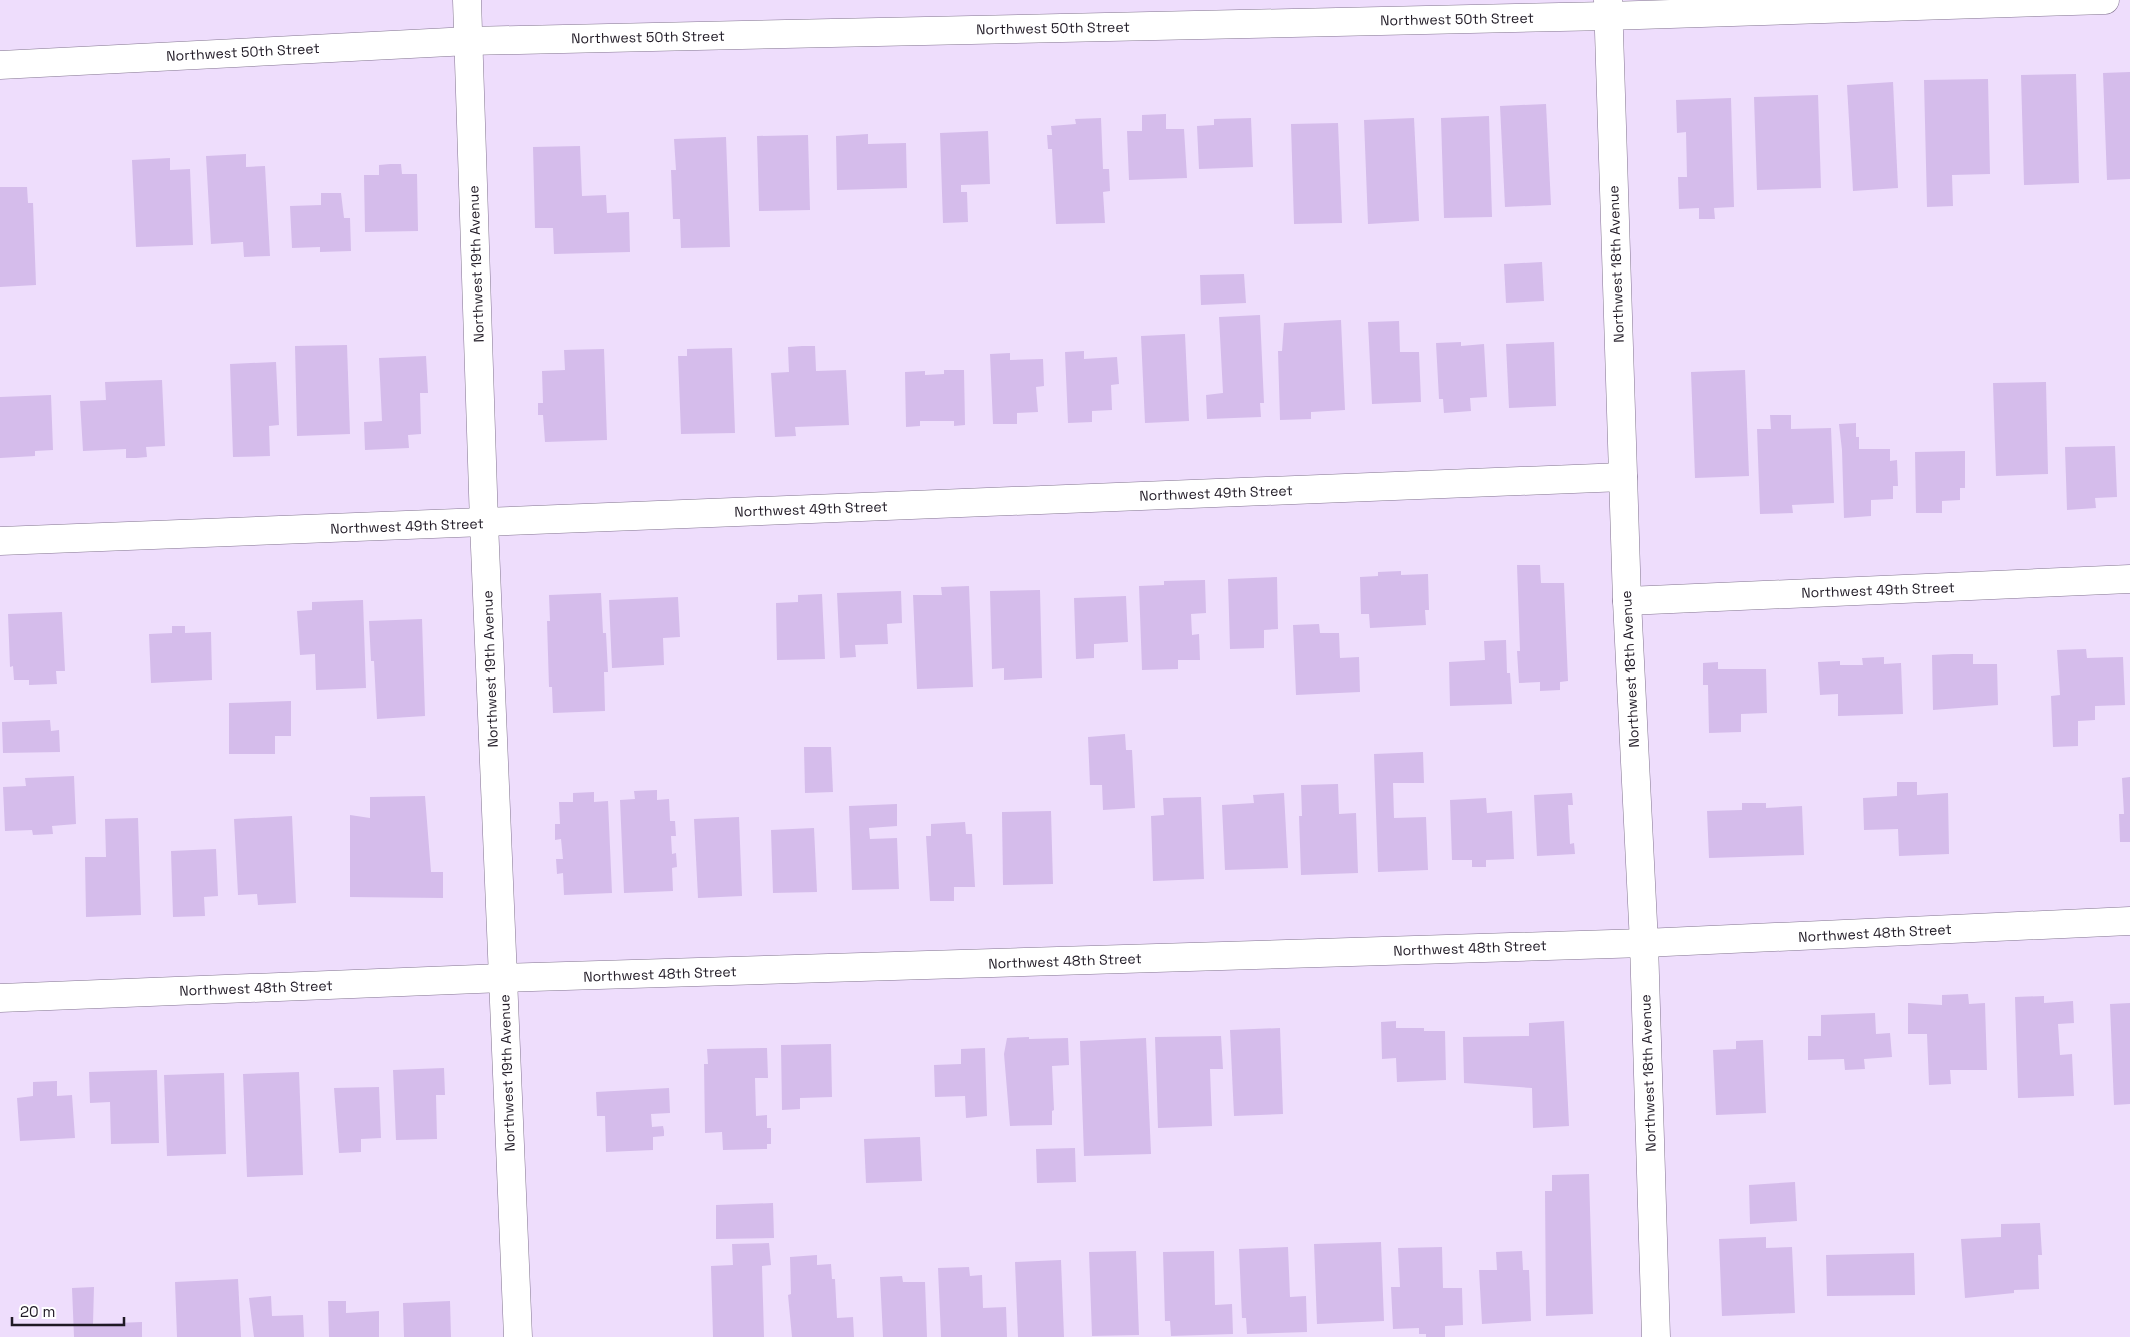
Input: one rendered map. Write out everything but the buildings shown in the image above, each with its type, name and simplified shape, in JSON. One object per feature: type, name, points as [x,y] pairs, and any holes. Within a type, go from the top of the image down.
[{"type":"street","name":"Northwest 19th Avenue","points":[[467,0],[484,523],[518,1337]]},
{"type":"street","name":"Northwest 50th Street","points":[[0,65],[469,41],[1608,8],[2106,0]]},
{"type":"street","name":"Northwest 18th Avenue","points":[[1608,8],[1627,601],[1644,943],[1656,1337]]},
{"type":"street","name":"Northwest 49th Street","points":[[0,541],[1623,477]]},
{"type":"street","name":"Northwest 49th Street","points":[[1627,601],[2130,580]]},
{"type":"street","name":"Northwest 48th Street","points":[[0,998],[503,978],[1644,943],[2130,921]]}]
